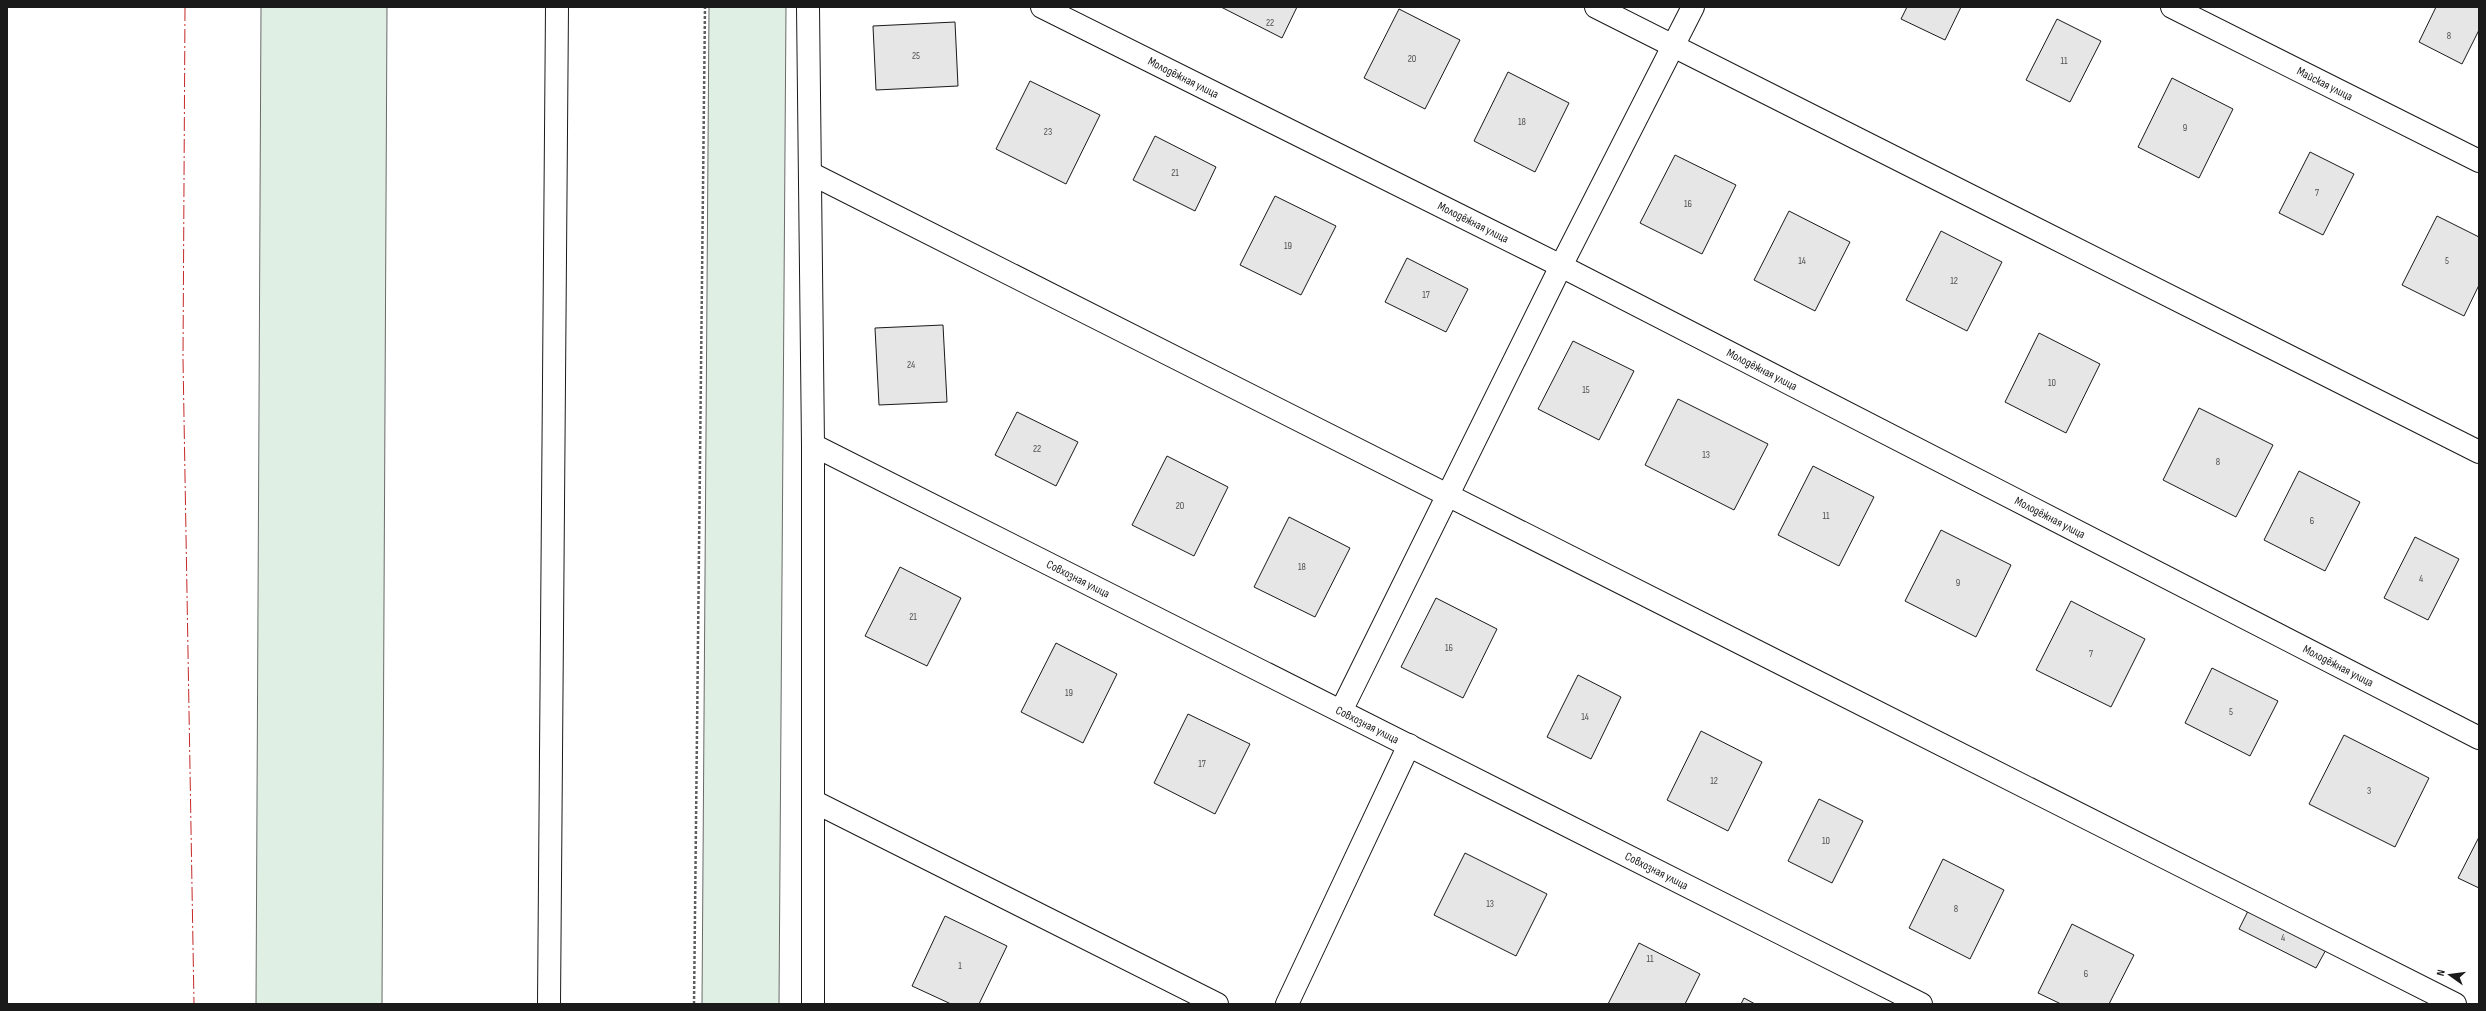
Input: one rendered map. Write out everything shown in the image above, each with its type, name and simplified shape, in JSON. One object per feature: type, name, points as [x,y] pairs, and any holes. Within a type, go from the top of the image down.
[{"type":"street","points":[[549,1004],[557,7]]},
{"type":"street","points":[[808,7],[813,445],[813,1004]]},
{"type":"street","name":"Молодёжная улица","points":[[1042,7],[1561,266],[2479,738]]},
{"type":"street","points":[[1596,7],[2479,452]]},
{"type":"street","points":[[1341,711],[1561,266],[1694,7]]},
{"type":"street","name":"Майская улица","points":[[2172,7],[2479,161]]},
{"type":"street","points":[[810,173],[2455,1004]]},
{"type":"street","name":"Совхозная улица","points":[[813,445],[1921,1004]]},
{"type":"street","points":[[1287,1004],[1409,745]]},
{"type":"street","points":[[813,801],[1217,1004]]},
{"type":"path","points":[[694,1004],[705,7]]},
{"type":"green space","points":[[261,7],[387,7],[382,1004],[256,1004]]},
{"type":"green space","points":[[709,7],[786,7],[779,1004],[702,1004]]},
{"type":"building","points":[[1221,7],[1297,7],[1282,38]]},
{"type":"building","points":[[1907,7],[1961,7],[1945,40],[1901,19]]},
{"type":"building","points":[[2436,7],[2479,7],[2479,30],[2462,64],[2419,42]]},
{"type":"building","points":[[1399,9],[1460,40],[1425,109],[1364,78]]},
{"type":"building","points":[[2057,19],[2101,41],[2070,102],[2026,80]]},
{"type":"building","points":[[955,22],[958,86],[876,90],[873,26]]},
{"type":"building","points":[[1508,72],[1569,103],[1535,172],[1474,141]]},
{"type":"building","points":[[2172,78],[2233,109],[2199,178],[2138,147]]},
{"type":"building","points":[[1030,81],[1100,115],[1066,184],[996,149]]},
{"type":"building","points":[[1155,136],[1216,167],[1195,211],[1133,180]]},
{"type":"building","points":[[2310,152],[2354,174],[2323,235],[2279,213]]},
{"type":"building","points":[[1675,155],[1736,185],[1702,254],[1640,223]]},
{"type":"building","points":[[1275,196],[1336,226],[1301,295],[1240,265]]},
{"type":"building","points":[[1789,211],[1850,242],[1815,311],[1754,280]]},
{"type":"building","points":[[2437,216],[2479,237],[2479,285],[2464,316],[2402,285]]},
{"type":"building","points":[[1941,231],[2002,262],[1967,331],[1906,300]]},
{"type":"building","points":[[1407,258],[1468,289],[1446,332],[1385,302]]},
{"type":"building","points":[[943,325],[947,402],[879,405],[875,328]]},
{"type":"building","points":[[2039,333],[2100,364],[2066,433],[2005,402]]},
{"type":"building","points":[[1573,341],[1634,371],[1599,440],[1538,409]]},
{"type":"building","points":[[1678,399],[1768,444],[1734,510],[1645,465]]},
{"type":"building","points":[[2199,408],[2273,445],[2236,517],[2163,480]]},
{"type":"building","points":[[1017,412],[1078,442],[1056,486],[995,455]]},
{"type":"building","points":[[1167,456],[1228,487],[1194,556],[1132,525]]},
{"type":"building","points":[[1813,466],[1874,497],[1839,566],[1778,535]]},
{"type":"building","points":[[2299,471],[2360,502],[2325,571],[2264,540]]},
{"type":"building","points":[[1289,517],[1350,548],[1315,617],[1254,587]]},
{"type":"building","points":[[1941,530],[2011,565],[1976,637],[1905,601]]},
{"type":"building","points":[[2415,537],[2459,559],[2428,620],[2384,598]]},
{"type":"building","points":[[900,567],[961,598],[927,666],[865,636]]},
{"type":"building","points":[[1436,598],[1497,629],[1463,698],[1401,667]]},
{"type":"building","points":[[2071,601],[2145,639],[2111,707],[2036,670]]},
{"type":"building","points":[[1056,643],[1117,674],[1083,743],[1021,712]]},
{"type":"building","points":[[2212,668],[2278,701],[2250,756],[2185,723]]},
{"type":"building","points":[[1578,675],[1621,697],[1591,759],[1547,737]]},
{"type":"building","points":[[1188,714],[1250,744],[1215,814],[1154,783]]},
{"type":"building","points":[[1701,731],[1762,762],[1728,831],[1667,800]]},
{"type":"building","points":[[2344,735],[2429,778],[2395,847],[2309,804]]},
{"type":"building","points":[[1819,799],[1863,821],[1832,883],[1788,861]]},
{"type":"building","points":[[2479,837],[2479,888],[2458,878]]},
{"type":"building","points":[[1465,853],[1547,894],[1516,956],[1434,915]]},
{"type":"building","points":[[1943,859],[2004,890],[1970,959],[1909,928]]},
{"type":"building","points":[[2250,907],[2328,946],[2316,968],[2239,929]]},
{"type":"building","points":[[945,916],[1007,946],[979,1004],[951,1004],[912,986]]},
{"type":"building","points":[[2072,924],[2134,955],[2109,1004],[2061,1004],[2038,993]]},
{"type":"building","points":[[1639,943],[1700,974],[1685,1004],[1608,1004]]},
{"type":"building","points":[[1744,998],[1755,1004],[1741,1004]]},
{"type":"power","points":[[185,7],[183,359],[194,1004]]}]
